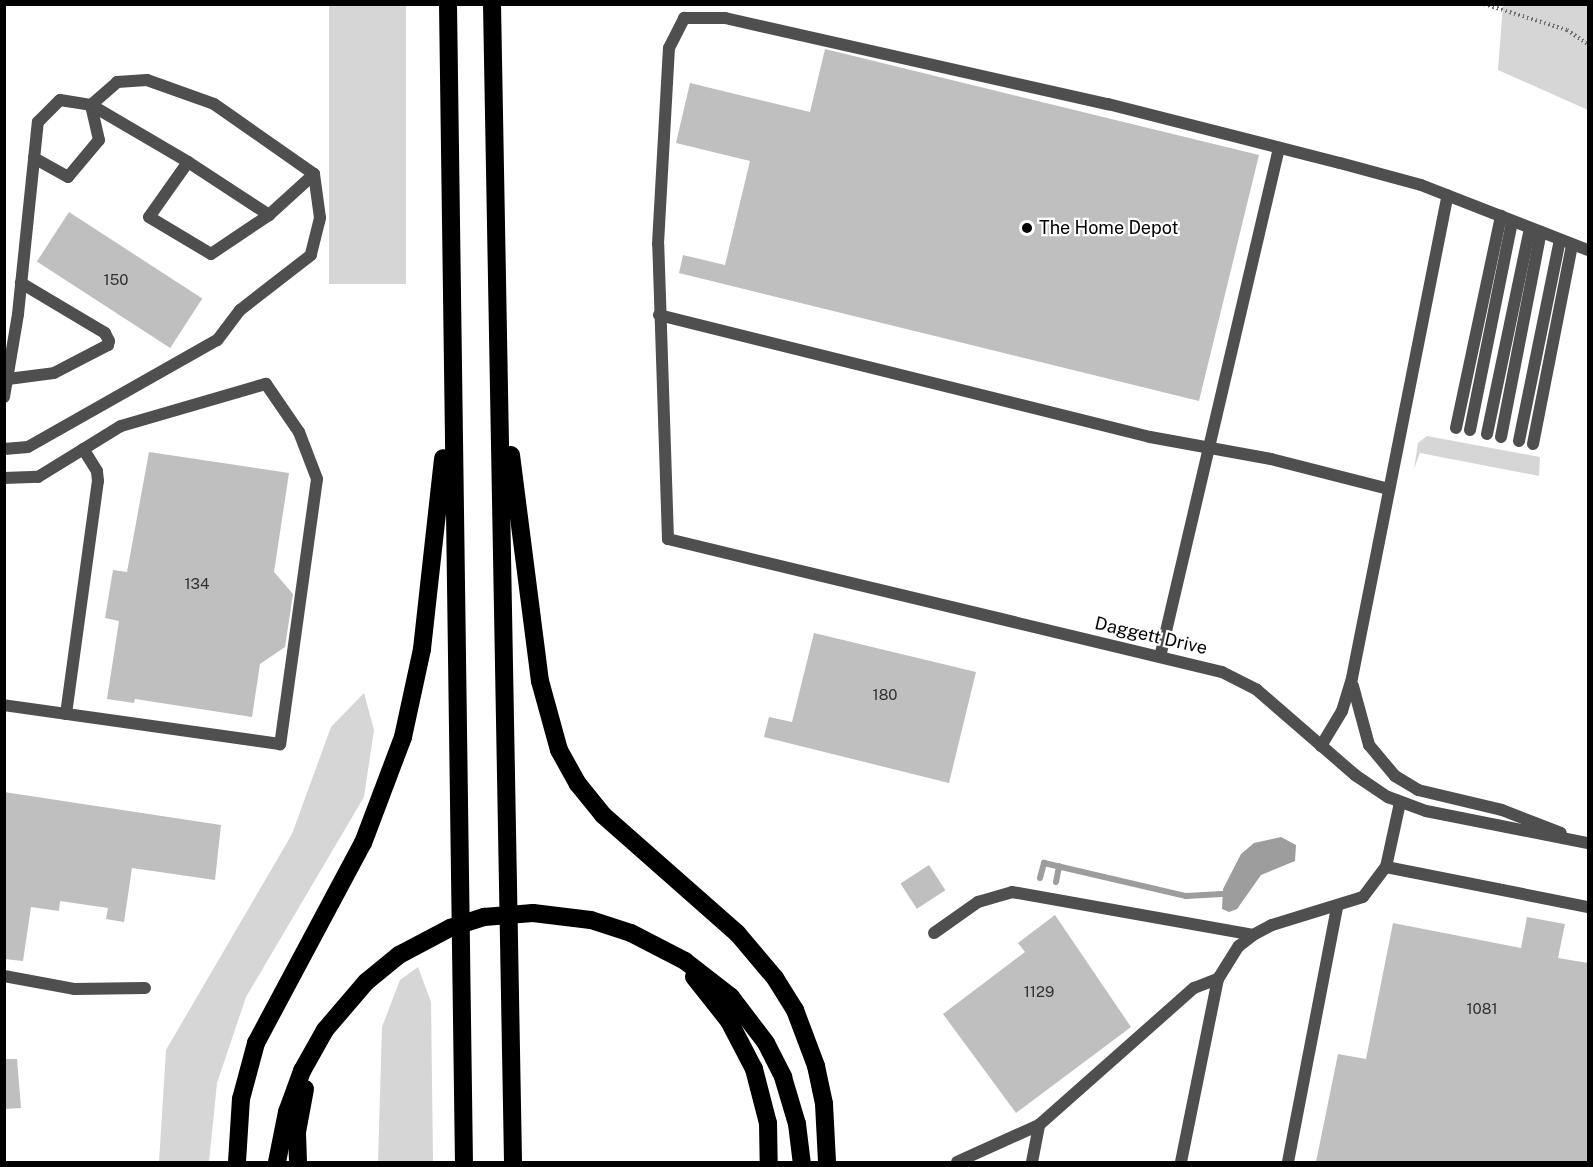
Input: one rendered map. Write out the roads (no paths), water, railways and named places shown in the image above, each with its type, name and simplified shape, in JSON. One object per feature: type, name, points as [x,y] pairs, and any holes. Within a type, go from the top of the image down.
[{"type":"highway","points":[[447,4],[464,1162]]},
{"type":"highway","points":[[492,4],[513,1162]]},
{"type":"highway","points":[[499,361],[540,681],[559,750],[578,784],[603,815],[737,933],[780,986],[802,1026],[816,1066],[824,1104],[827,1162]]},
{"type":"highway","points":[[237,1162],[241,1099],[256,1043],[363,843],[403,737],[424,630],[451,379]]},
{"type":"highway","points":[[277,1162],[287,1112],[307,1061],[332,1021],[366,982],[415,945],[484,917],[533,913],[564,916],[631,933],[702,972],[745,1011],[783,1077],[797,1124],[802,1162]]},
{"type":"highway","points":[[631,933],[695,978],[739,1036],[765,1104],[769,1162]]},
{"type":"highway","points":[[298,1162],[300,1112],[310,1073],[328,1032],[366,982]]},
{"type":"street","points":[[1389,489],[1210,446],[1150,437],[659,315],[658,244],[669,48],[684,18],[737,20],[1108,104],[1448,195],[1588,250]]},
{"type":"street","points":[[4,449],[28,447],[217,340],[240,310],[311,255],[320,218],[314,174],[214,104],[147,80],[117,82],[91,105]]},
{"type":"street","points":[[4,398],[21,283],[38,122],[60,100],[91,105],[188,162],[269,215]]},
{"type":"street","points":[[34,158],[68,177],[99,140],[91,105]]},
{"type":"street","points":[[1160,657],[1279,148]]},
{"type":"street","points":[[188,162],[149,217],[211,254],[269,215],[314,174]]},
{"type":"street","points":[[1321,746],[1342,711],[1352,678],[1448,195]]},
{"type":"street","points":[[1456,428],[1507,219]]},
{"type":"street","points":[[1470,430],[1507,219]]},
{"type":"street","points":[[1487,434],[1535,230]]},
{"type":"street","points":[[1501,437],[1535,230]]},
{"type":"street","points":[[1519,441],[1566,242]]},
{"type":"street","points":[[1533,444],[1566,242]]},
{"type":"street","points":[[8,379],[54,374],[108,345],[105,333],[21,283]]},
{"type":"street","name":"Daggett Drive","points":[[659,315],[668,539],[1222,672],[1245,682],[1374,789],[1400,803],[1588,842]]},
{"type":"street","points":[[4,478],[38,477],[121,426],[266,384],[299,432],[317,479],[280,744],[4,705]]},
{"type":"street","points":[[66,714],[98,481],[97,471],[83,449]]},
{"type":"street","points":[[1352,678],[1369,745],[1385,768],[1406,784],[1502,810],[1588,842]]},
{"type":"street","points":[[1181,1162],[1218,979],[1239,946],[1253,935],[1272,925],[1336,908],[1363,897],[1386,867],[1400,803]]},
{"type":"street","points":[[1386,867],[1588,907]]},
{"type":"street","points":[[934,933],[978,902],[1012,892],[1253,935]]},
{"type":"street","points":[[1288,1162],[1336,908]]},
{"type":"street","points":[[4,976],[74,988],[145,988]]},
{"type":"street","points":[[957,1162],[1039,1125],[1194,988],[1218,979]]},
{"type":"street","points":[[1032,1162],[1039,1125]]},
{"type":"waterway","points":[[1040,878],[1044,863],[1186,896],[1222,894]]},
{"type":"waterway","points":[[1056,882],[1059,866]]},
{"type":"place","name":"The Home Depot","points":[[1027,228]]}]
